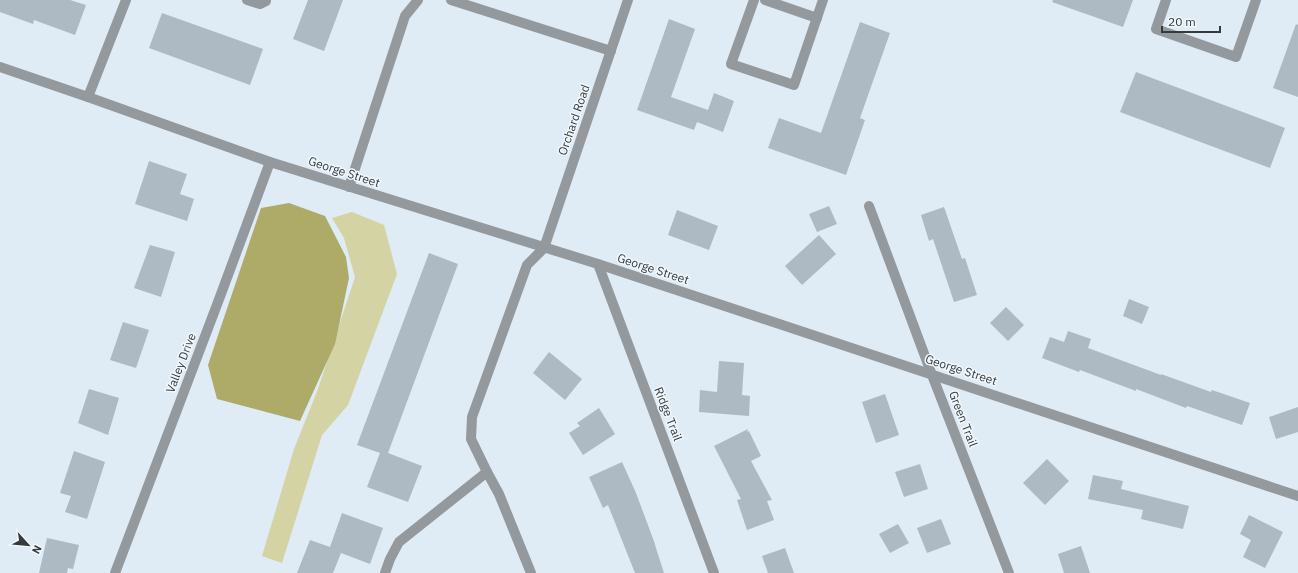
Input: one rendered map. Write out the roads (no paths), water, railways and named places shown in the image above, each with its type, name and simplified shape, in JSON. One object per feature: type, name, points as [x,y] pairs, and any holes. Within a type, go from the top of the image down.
[{"type":"street","points":[[88,97],[126,0]]},
{"type":"street","points":[[248,0],[260,4],[266,0]]},
{"type":"street","points":[[349,187],[405,16],[418,0]]},
{"type":"street","points":[[451,0],[611,51]]},
{"type":"street","name":"Orchard Road","points":[[544,248],[628,0]]},
{"type":"street","points":[[754,0],[732,64],[794,85],[823,0]]},
{"type":"street","points":[[765,0],[817,18]]},
{"type":"street","points":[[1166,0],[1156,30],[1236,57],[1256,0]]},
{"type":"street","name":"George Street","points":[[0,67],[270,162],[598,264],[1298,496]]},
{"type":"street","name":"Valley Drive","points":[[115,573],[270,162]]},
{"type":"street","name":"Green Trail","points":[[869,206],[932,375],[1009,573]]},
{"type":"street","points":[[531,573],[499,494],[471,438],[472,417],[527,265],[544,248]]},
{"type":"street","name":"Ridge Trail","points":[[598,264],[714,573]]},
{"type":"street","points":[[385,573],[390,559],[399,542],[487,472]]}]
